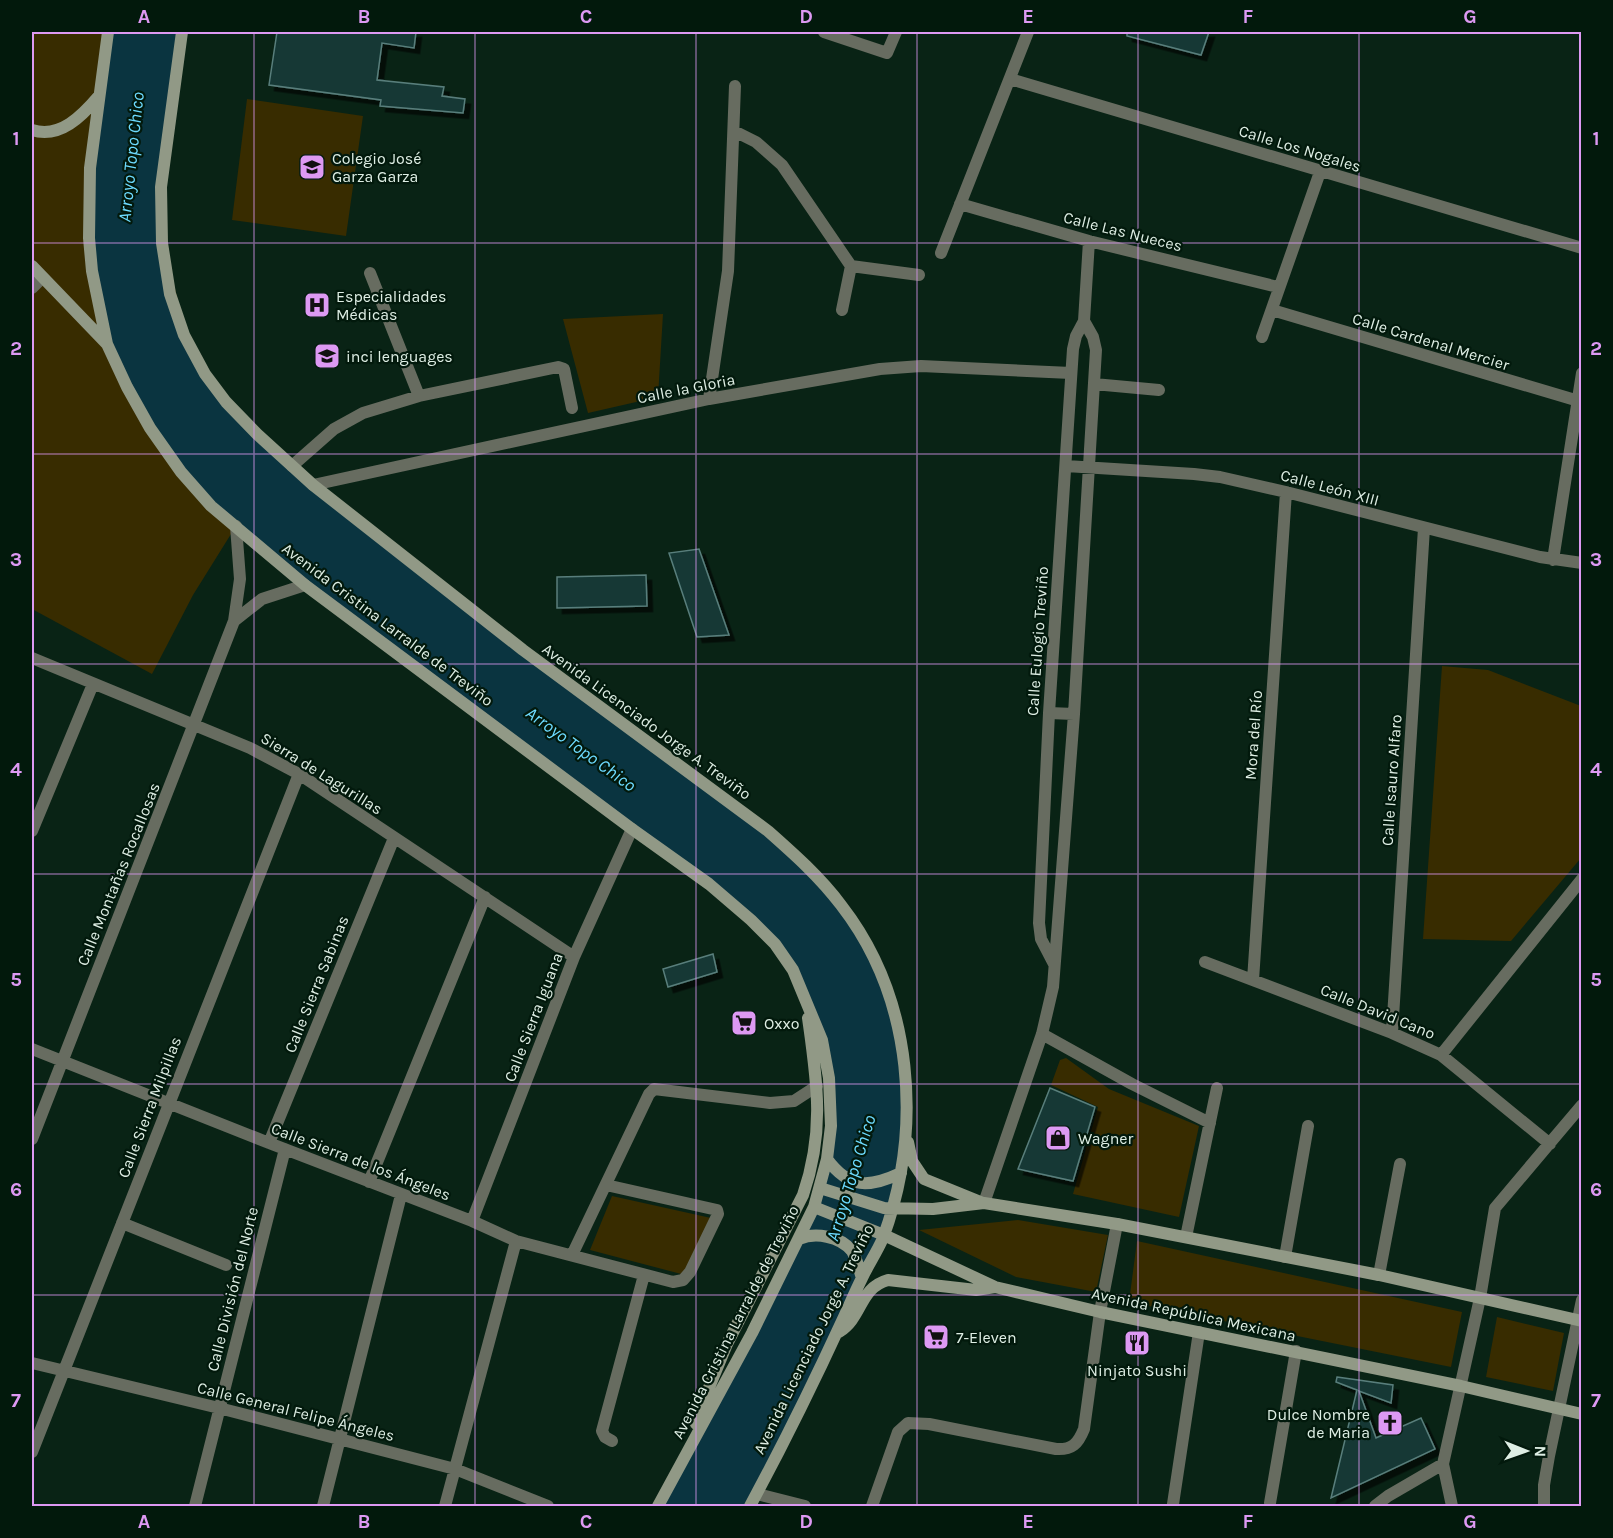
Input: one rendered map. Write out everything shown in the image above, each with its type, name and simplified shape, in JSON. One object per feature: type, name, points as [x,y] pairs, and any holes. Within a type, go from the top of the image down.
[{"type":"main road","name":"Avenida Cristina Larralde de Treviño","points":[[108,32],[90,168],[89,238],[92,272],[107,344],[139,407],[181,472],[211,506],[305,585],[709,884],[751,920],[784,955],[793,970],[822,1040],[829,1078],[831,1163],[818,1209],[658,1506]]},
{"type":"main road","name":"Avenida Licenciado Jorge A. Treviño","points":[[182,32],[161,187],[162,243],[170,294],[183,334],[205,374],[226,402],[257,434],[313,484],[523,650],[768,831],[820,880],[842,906],[866,943],[896,1014],[905,1068],[906,1125],[901,1173],[892,1209],[884,1235],[750,1506]]},
{"type":"main road","points":[[32,130],[49,133],[63,128],[80,116],[100,95]]},
{"type":"main road","points":[[32,266],[107,344]]},
{"type":"main road","points":[[694,1437],[701,1407],[727,1344],[803,1195],[808,1180],[816,1145],[817,1086],[805,996]]},
{"type":"main road","points":[[906,1125],[912,1161],[924,1179],[984,1203],[1186,1237],[1379,1275],[1579,1320]]},
{"type":"main road","points":[[831,1163],[843,1177],[857,1183],[881,1182],[901,1173]]},
{"type":"main road","points":[[824,1189],[892,1209],[941,1209],[984,1203]]},
{"type":"main road","name":"Avenida República Mexicana","points":[[818,1209],[884,1235],[994,1287],[1100,1312],[1296,1351],[1581,1414]]},
{"type":"main road","points":[[804,1238],[828,1237],[847,1245],[858,1264],[862,1278]]},
{"type":"main road","points":[[836,1334],[854,1319],[869,1290],[877,1283],[888,1280],[976,1290],[994,1287]]},
{"type":"street","points":[[824,32],[887,52],[896,32]]},
{"type":"street","points":[[940,253],[1028,32]]},
{"type":"street","name":"Calle Los Nogales","points":[[1010,79],[1581,248]]},
{"type":"street","points":[[709,399],[727,281],[735,86]]},
{"type":"street","points":[[734,131],[756,142],[782,165],[851,266],[842,310]]},
{"type":"street","points":[[1263,337],[1278,287],[1320,172]]},
{"type":"street","name":"Calle Las Nueces","points":[[960,204],[1089,241],[1278,287]]},
{"type":"street","name":"Calle Eulogio Treviño","points":[[1054,964],[1041,939],[1039,924],[1049,712],[1071,373],[1074,342],[1084,321],[1089,241]]},
{"type":"street","points":[[851,266],[919,275]]},
{"type":"street","points":[[370,273],[419,396]]},
{"type":"street","points":[[32,288],[42,278]]},
{"type":"street","name":"Calle Cardenal Mercier","points":[[1272,310],[1579,402]]},
{"type":"street","name":"Calle Eulogio Treviño","points":[[984,1203],[1042,1034],[1053,987],[1074,714],[1094,384],[1095,344],[1084,321]]},
{"type":"street","name":"Calle la Gloria","points":[[313,484],[709,399],[880,369],[907,366],[1071,373]]},
{"type":"street","points":[[292,466],[321,439],[348,420],[363,413],[419,396],[561,367],[564,369],[572,408]]},
{"type":"street","points":[[1553,560],[1579,402],[1581,373]]},
{"type":"street","points":[[1094,384],[1159,390]]},
{"type":"street","name":"Calle León XIII","points":[[1066,466],[1194,474],[1286,492],[1553,560],[1581,563]]},
{"type":"street","name":"Mora del Río","points":[[1253,981],[1286,492]]},
{"type":"street","name":"Calle Montañas Rocallosas","points":[[32,1139],[234,621],[240,579],[236,526]]},
{"type":"street","name":"Calle Isauro Alfaro","points":[[1392,1033],[1424,528]]},
{"type":"street","points":[[234,621],[262,599],[305,585]]},
{"type":"street","name":"Sierra de Lagurillas","points":[[32,658],[195,724],[250,748],[299,774],[574,957]]},
{"type":"street","points":[[32,831],[93,684]]},
{"type":"street","points":[[1049,712],[1074,714]]},
{"type":"street","name":"Calle Sierra Milpillas","points":[[32,1452],[299,774]]},
{"type":"street","name":"Calle Sierra Iguana","points":[[472,1221],[574,957],[632,829]]},
{"type":"street","name":"Calle Sierra Sabinas","points":[[269,1143],[394,838]]},
{"type":"street","points":[[1441,1055],[1581,879]]},
{"type":"street","points":[[369,1182],[485,897]]},
{"type":"street","name":"Calle David Cano","points":[[1205,962],[1392,1033],[1441,1055],[1550,1144]]},
{"type":"street","points":[[1042,1034],[1126,1082],[1210,1124]]},
{"type":"street","name":"Calle Sierra de los Ángeles","points":[[32,1049],[472,1221],[516,1241],[673,1282],[684,1280],[718,1214],[717,1210],[606,1185]]},
{"type":"street","points":[[572,1255],[649,1094],[654,1089],[770,1103],[794,1101],[817,1086]]},
{"type":"street","points":[[1186,1237],[1217,1088]]},
{"type":"street","points":[[1452,1506],[1443,1464],[1480,1298],[1496,1208],[1581,1105]]},
{"type":"street","points":[[1285,1257],[1308,1126]]},
{"type":"street","name":"Calle División del Norte","points":[[195,1506],[285,1149]]},
{"type":"street","points":[[1379,1275],[1400,1164]]},
{"type":"street","points":[[323,1506],[401,1195]]},
{"type":"street","points":[[122,1223],[226,1265]]},
{"type":"street","points":[[872,1506],[898,1432],[908,1423],[929,1424],[1056,1449],[1064,1450],[1076,1445],[1084,1429],[1100,1312],[1117,1224]]},
{"type":"street","points":[[445,1506],[516,1241]]},
{"type":"street","points":[[612,1441],[605,1437],[602,1431],[644,1275]]},
{"type":"street","points":[[1544,1506],[1544,1485],[1579,1320],[1581,1300]]},
{"type":"street","points":[[1173,1504],[1199,1332]]},
{"type":"street","points":[[1270,1503],[1296,1351]]},
{"type":"street","name":"Calle General Felipe Ángeles","points":[[32,1363],[219,1408],[455,1469],[548,1506]]},
{"type":"street","points":[[1375,1506],[1443,1464]]},
{"type":"street","points":[[757,1494],[804,1506]]},
{"type":"shaded area","points":[[32,32],[109,32],[236,526],[193,595],[152,674],[32,609],[32,288],[41,278],[32,266]]},
{"type":"shaded area","points":[[247,99],[363,116],[346,236],[232,220]]},
{"type":"shaded area","points":[[663,314],[658,397],[588,413],[563,319]]},
{"type":"shaded area","points":[[1442,666],[1488,670],[1581,706],[1581,858],[1511,941],[1423,939]]},
{"type":"shaded area","points":[[1066,1058],[1109,1089],[1199,1126],[1179,1217],[1073,1194],[1098,1107],[1051,1085],[1060,1060]]},
{"type":"shaded area","points":[[612,1196],[711,1218],[685,1275],[590,1250]]},
{"type":"shaded area","points":[[1018,1220],[1108,1235],[1096,1292],[1016,1277],[919,1230]]},
{"type":"shaded area","points":[[1137,1241],[1462,1312],[1451,1367],[1129,1302]]},
{"type":"shaded area","points":[[1497,1317],[1564,1333],[1553,1391],[1486,1377]]},
{"type":"water","name":"Arroyo Topo Chico","points":[[109,32],[183,32],[161,187],[170,294],[209,379],[292,466],[768,831],[832,894],[885,984],[907,1098],[892,1209],[748,1506],[659,1506],[820,1188],[829,1078],[805,996],[751,920],[305,585],[181,472],[107,344],[89,238]]},
{"type":"building","points":[[277,32],[416,32],[414,48],[382,43],[377,80],[444,87],[442,96],[465,99],[463,113],[380,106],[381,100],[269,85]]},
{"type":"building","points":[[1127,32],[1209,32],[1201,55],[1127,36]]},
{"type":"building","points":[[699,549],[729,635],[697,637],[669,553]]},
{"type":"building","points":[[646,575],[647,606],[557,608],[557,577]]},
{"type":"building","points":[[713,954],[717,972],[668,987],[663,969]]},
{"type":"building","name":"Wagner","points":[[1050,1088],[1095,1107],[1073,1181],[1018,1169]]},
{"type":"building","points":[[1337,1377],[1393,1385],[1391,1403],[1359,1391],[1376,1438],[1421,1418],[1435,1449],[1331,1498],[1357,1390],[1336,1382]]},
{"type":"place","name":"Colegio José Garza Garza","points":[[312,167]]},
{"type":"place","name":"Especialidades Médicas","points":[[317,305]]},
{"type":"place","name":"inci lenguages","points":[[327,356]]},
{"type":"place","name":"Oxxo","points":[[744,1023]]},
{"type":"place","name":"Wagner","points":[[1058,1138]]},
{"type":"place","name":"7-Eleven","points":[[936,1337]]},
{"type":"place","name":"Ninjato Sushi","points":[[1137,1343]]},
{"type":"place","name":"Dulce Nombre de Maria","points":[[1390,1423]]}]
